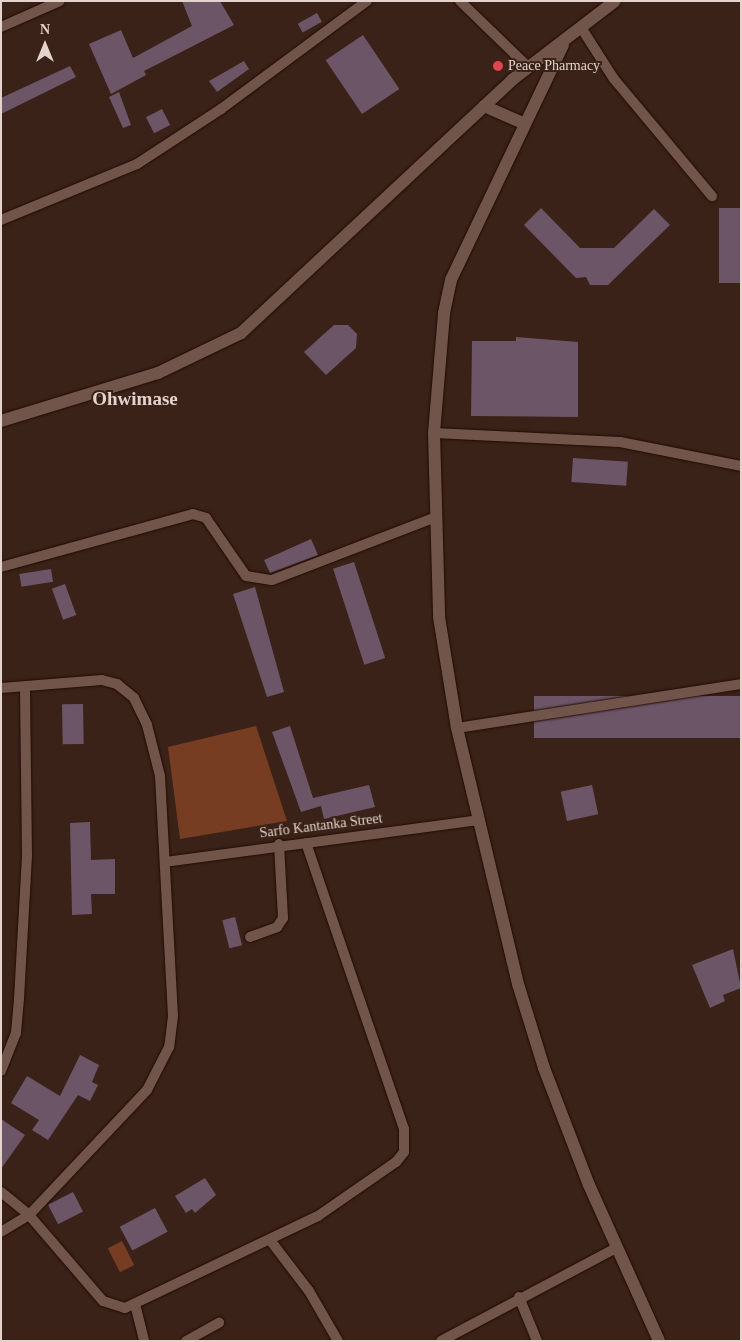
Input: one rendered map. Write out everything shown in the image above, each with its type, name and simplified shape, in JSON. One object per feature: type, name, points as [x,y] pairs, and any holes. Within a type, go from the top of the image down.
[{"type":"street","points":[[1,27],[60,1]]},
{"type":"street","points":[[1,220],[137,164],[221,109],[367,1]]},
{"type":"street","points":[[460,1],[528,67]]},
{"type":"street","points":[[1,421],[158,373],[241,333],[262,318],[484,106],[528,67],[563,44],[615,1]]},
{"type":"street","points":[[582,29],[614,79],[712,196]]},
{"type":"street","points":[[563,44],[523,123],[452,280],[438,346],[434,433],[439,617],[457,728],[518,984],[544,1068],[616,1248],[659,1341]]},
{"type":"street","points":[[484,106],[523,123]]},
{"type":"street","points":[[434,433],[620,442],[741,466]]},
{"type":"street","points":[[1,567],[193,514],[206,518],[246,576],[272,580],[436,517]]},
{"type":"street","points":[[1,688],[102,680],[118,684],[134,698],[147,725],[160,776],[173,1016],[169,1047],[147,1090],[29,1215],[1,1232]]},
{"type":"street","points":[[457,728],[741,684]]},
{"type":"street","points":[[1,1071],[16,1033],[19,999],[27,854],[25,687]]},
{"type":"street","name":"Sarfo Kantanka Street","points":[[166,862],[279,844],[306,843],[480,820]]},
{"type":"street","points":[[1,1192],[29,1215],[103,1301],[125,1308],[318,1216],[396,1162],[406,1141],[306,843]]},
{"type":"street","points":[[250,937],[277,927],[283,918],[279,844]]},
{"type":"street","points":[[270,1240],[309,1291],[338,1341]]},
{"type":"street","points":[[441,1341],[519,1297],[616,1248]]},
{"type":"street","points":[[519,1297],[537,1341]]},
{"type":"street","points":[[135,1304],[144,1341]]},
{"type":"street","points":[[186,1341],[219,1323]]},
{"type":"shaded area","points":[[256,726],[287,821],[180,839],[168,747]]},
{"type":"shaded area","points":[[122,1241],[134,1265],[120,1272],[108,1248]]},
{"type":"building","points":[[182,1],[220,1],[234,25],[144,71],[146,75],[111,94],[89,44],[121,30],[133,58],[192,26]]},
{"type":"building","points":[[317,13],[322,22],[303,32],[298,24]]},
{"type":"building","points":[[363,35],[399,89],[362,114],[326,60]]},
{"type":"building","points":[[244,61],[249,69],[217,92],[209,81]]},
{"type":"building","points":[[70,66],[76,77],[1,114],[1,98]]},
{"type":"building","points":[[119,92],[131,125],[123,128],[109,97]]},
{"type":"building","points":[[162,109],[170,125],[154,133],[146,117]]},
{"type":"building","points":[[541,208],[580,248],[614,248],[654,209],[670,225],[608,285],[590,285],[586,277],[576,278],[524,225]]},
{"type":"building","points":[[719,208],[741,208],[741,283],[719,283]]},
{"type":"building","points":[[334,325],[348,325],[357,334],[356,348],[326,375],[304,352]]},
{"type":"building","points":[[516,337],[578,342],[578,417],[471,416],[472,341],[516,341]]},
{"type":"building","points":[[573,458],[628,462],[626,486],[571,482]]},
{"type":"building","points":[[311,539],[318,555],[270,573],[264,560]]},
{"type":"building","points":[[354,562],[385,658],[364,665],[333,569]]},
{"type":"building","points":[[51,569],[53,582],[21,587],[19,574]]},
{"type":"building","points":[[65,584],[76,615],[63,620],[52,589]]},
{"type":"building","points":[[255,587],[284,692],[267,697],[233,594]]},
{"type":"building","points":[[534,696],[741,696],[741,738],[534,738]]},
{"type":"building","points":[[62,704],[83,704],[84,744],[63,744]]},
{"type":"building","points":[[290,726],[313,798],[369,785],[375,807],[324,819],[321,806],[301,812],[272,732]]},
{"type":"building","points":[[592,785],[598,814],[567,821],[561,792]]},
{"type":"building","points":[[90,822],[91,860],[115,859],[115,894],[91,894],[92,914],[72,915],[70,823]]},
{"type":"building","points":[[235,917],[242,945],[229,948],[222,920]]},
{"type":"building","points":[[733,949],[741,988],[723,995],[725,1001],[710,1008],[692,965]]},
{"type":"building","points":[[80,1055],[99,1065],[92,1082],[98,1085],[90,1101],[78,1095],[48,1140],[32,1130],[39,1120],[11,1103],[27,1076],[60,1096]]},
{"type":"building","points":[[1,1119],[25,1135],[1,1169]]},
{"type":"building","points":[[205,1178],[216,1195],[195,1213],[192,1209],[186,1213],[175,1196]]},
{"type":"building","points":[[73,1192],[83,1212],[58,1224],[48,1205]]},
{"type":"building","points":[[155,1208],[168,1232],[132,1251],[120,1227]]},
{"type":"place","name":"Peace Pharmacy","points":[[498,66]]},
{"type":"district","name":"Ohwimase","points":[[135,399]]}]
